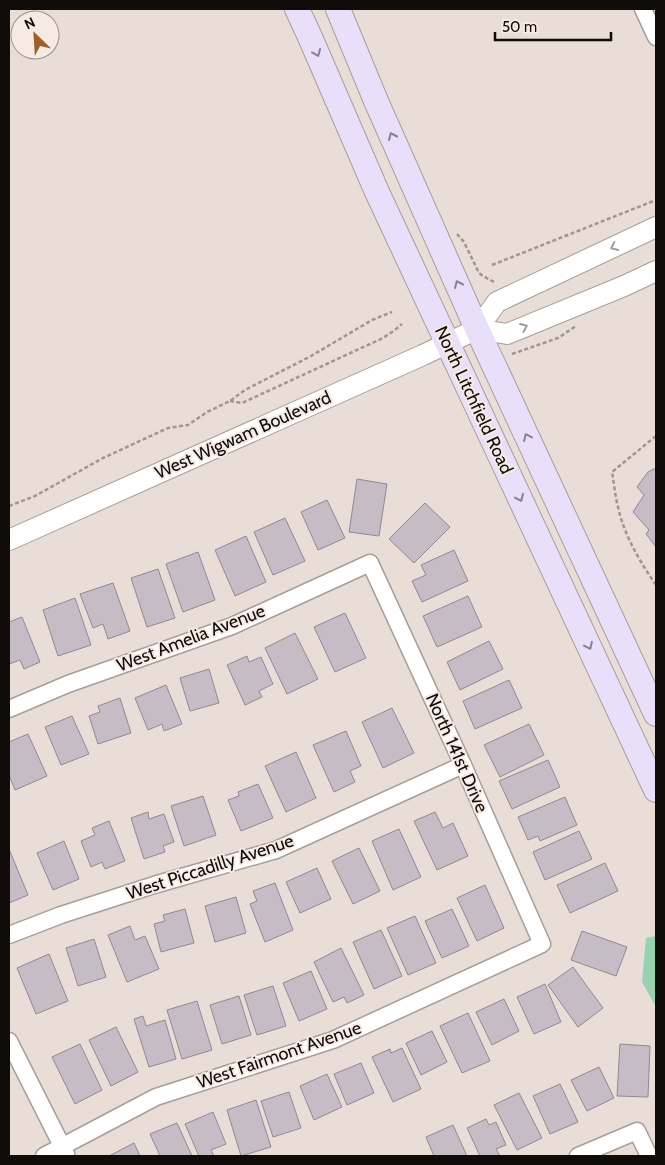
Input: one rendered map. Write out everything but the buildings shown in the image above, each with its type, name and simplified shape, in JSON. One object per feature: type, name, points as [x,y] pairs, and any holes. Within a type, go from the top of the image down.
[{"type":"main road","name":"North Litchfield Road","points":[[297,9],[377,192],[656,790]]},
{"type":"main road","name":"North Litchfield Road","points":[[338,9],[372,92],[477,329],[656,714]]},
{"type":"street","points":[[643,9],[656,37]]},
{"type":"street","name":"West Wigwam Boulevard","points":[[9,540],[447,344],[477,329],[497,302],[656,227]]},
{"type":"street","points":[[477,329],[507,334],[656,271]]},
{"type":"street","name":"West Amelia Avenue","points":[[9,708],[68,684],[232,626],[370,563]]},
{"type":"street","name":"North 141st Drive","points":[[370,563],[463,765],[542,944]]},
{"type":"street","name":"West Piccadilly Avenue","points":[[9,935],[61,915],[154,885],[276,850],[463,765]]},
{"type":"street","name":"West Fairmont Avenue","points":[[44,1156],[65,1151],[156,1097],[333,1040],[542,944]]},
{"type":"street","points":[[9,1040],[65,1151]]},
{"type":"street","points":[[578,1156],[637,1131],[648,1156]]},
{"type":"path","points":[[492,265],[656,200]]},
{"type":"path","points":[[455,230],[483,276],[496,282],[504,282]]},
{"type":"path","points":[[9,506],[35,496],[103,458],[168,428],[188,425],[207,412],[230,401],[245,390],[310,356],[372,320],[392,312]]},
{"type":"path","points":[[230,401],[242,403],[251,399],[383,338],[402,324]]},
{"type":"path","points":[[656,436],[612,472],[618,508],[629,539],[656,585]]},
{"type":"green space","points":[[656,936],[656,1007],[642,982],[646,938]]}]
